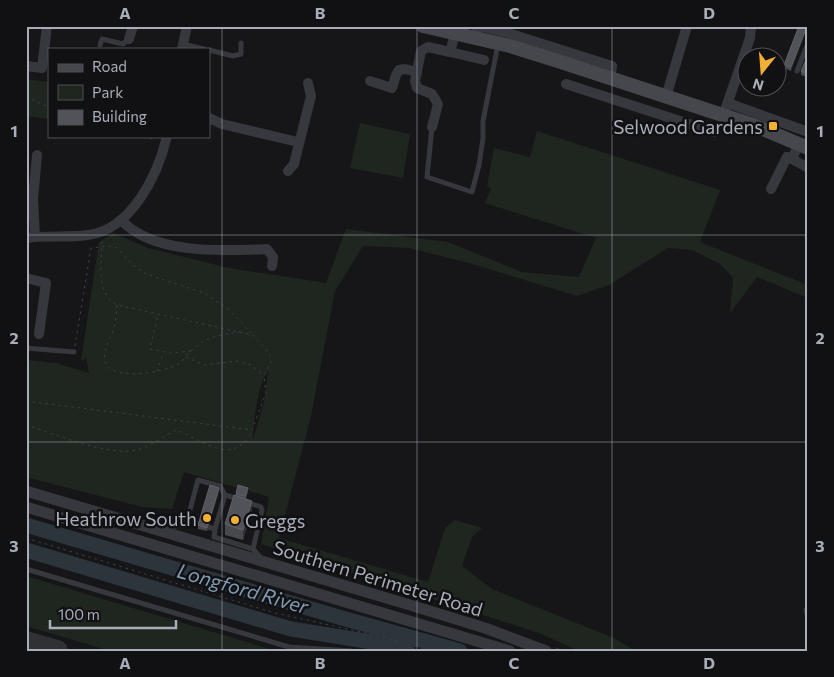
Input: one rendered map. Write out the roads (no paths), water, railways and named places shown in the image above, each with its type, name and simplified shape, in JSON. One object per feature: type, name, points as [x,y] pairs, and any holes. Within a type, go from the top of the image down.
[{"type":"main road","points":[[423,26],[455,34],[477,30],[498,43],[705,110],[726,109],[756,126],[804,146]]},
{"type":"street","points":[[26,66],[42,68],[47,26]]},
{"type":"street","points":[[124,44],[133,26]]},
{"type":"street","points":[[182,46],[187,26]]},
{"type":"street","points":[[666,97],[687,26]]},
{"type":"street","points":[[751,26],[750,38],[726,109],[808,132]]},
{"type":"street","points":[[477,30],[508,33],[612,66],[610,79]]},
{"type":"street","points":[[450,52],[455,34]]},
{"type":"street","points":[[432,127],[438,104],[432,94],[417,88],[414,80],[421,51],[428,48],[484,60]]},
{"type":"street","points":[[370,81],[392,88],[399,70],[405,69],[417,72]]},
{"type":"street","points":[[583,89],[588,71]]},
{"type":"street","points":[[288,171],[294,164],[311,96],[308,83]]},
{"type":"street","points":[[566,84],[714,132]]},
{"type":"street","points":[[699,128],[705,110]]},
{"type":"street","points":[[210,118],[222,124],[298,142]]},
{"type":"street","points":[[37,156],[30,237],[75,236],[99,233],[121,220],[142,196],[151,181],[162,156],[166,140]]},
{"type":"street","points":[[792,160],[804,146]]},
{"type":"street","points":[[771,189],[786,157],[808,168]]},
{"type":"street","points":[[121,220],[130,230],[143,237],[176,246],[211,251],[267,249],[273,257],[272,266]]},
{"type":"street","points":[[26,278],[51,283],[38,338]]},
{"type":"street","name":"Southern Perimeter Road","points":[[26,491],[485,628],[546,651]]},
{"type":"street","name":"Southern Perimeter Road","points":[[26,507],[510,651]]},
{"type":"lane","points":[[100,45],[102,39],[124,44]]},
{"type":"lane","points":[[210,50],[233,56],[241,54],[241,43]]},
{"type":"lane","points":[[432,127],[427,177],[472,192],[479,166],[483,138],[483,121],[498,43]]},
{"type":"lane","points":[[182,46],[197,48]]},
{"type":"lane","points":[[797,72],[807,46]]},
{"type":"lane","points":[[37,349],[38,338]]},
{"type":"lane","points":[[26,348],[74,352]]},
{"type":"lane","points":[[187,521],[198,480],[220,486],[225,495],[261,507],[253,549]]},
{"type":"lane","points":[[225,495],[214,529],[214,537],[253,549],[258,556],[271,565]]},
{"type":"lane","points":[[110,516],[169,527],[175,527],[187,521],[214,529]]},
{"type":"lane","points":[[26,569],[289,647],[352,651]]},
{"type":"lane","points":[[808,609],[806,610],[808,617]]},
{"type":"waterway","name":"Longford River","points":[[26,525],[460,651]]},
{"type":"waterway","points":[[26,550],[291,629],[372,642],[408,651]]},
{"type":"place","name":"Selwood Gardens","points":[[773,126]]},
{"type":"place","name":"Heathrow South","points":[[207,518]]},
{"type":"place","name":"Greggs","points":[[235,520]]}]
